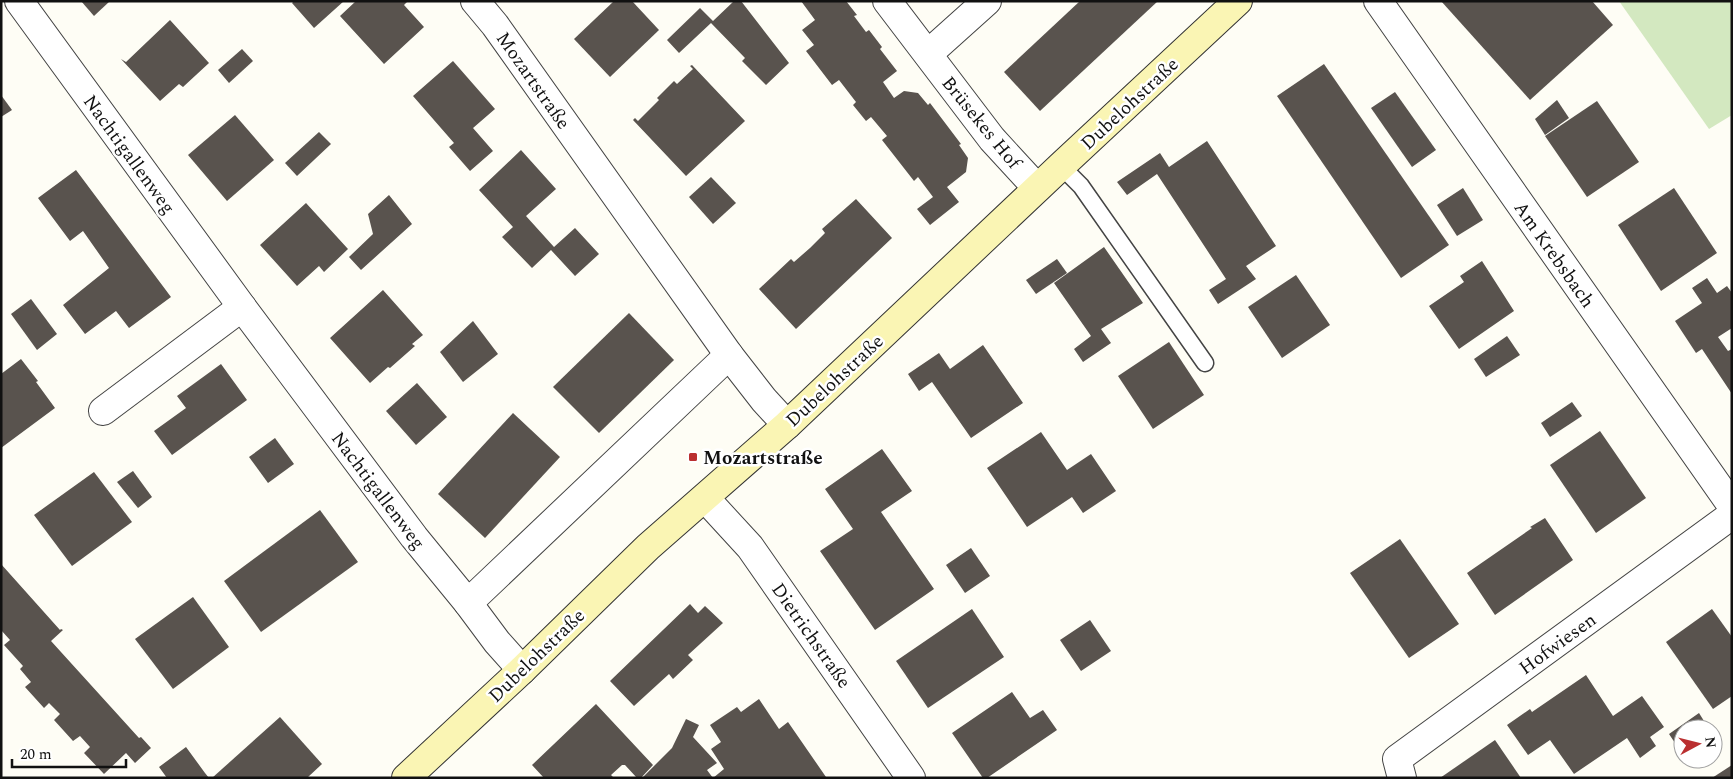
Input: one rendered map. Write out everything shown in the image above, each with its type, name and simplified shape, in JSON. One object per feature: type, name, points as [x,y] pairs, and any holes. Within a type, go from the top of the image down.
[{"type":"main road","name":"Dubelohstraße","points":[[406,778],[522,670],[648,547],[787,425],[1238,1]]},
{"type":"street","name":"Nachtigallenweg","points":[[19,1],[242,307],[414,537],[468,602],[497,642],[522,670]]},
{"type":"street","name":"Mozartstraße","points":[[475,1],[501,33],[729,355],[764,400],[787,425]]},
{"type":"street","name":"Brüsekes Hof","points":[[887,1],[992,139],[1037,188]]},
{"type":"street","points":[[928,54],[987,1]]},
{"type":"street","name":"Am Krebsbach","points":[[1378,1],[1732,506]]},
{"type":"street","points":[[103,411],[242,307]]},
{"type":"street","points":[[468,602],[729,355]]},
{"type":"street","name":"Dietrichstraße","points":[[705,498],[750,546],[911,778]]},
{"type":"street","name":"Hofwiesen","points":[[1402,778],[1398,759],[1732,515]]},
{"type":"lane","points":[[1061,166],[1081,186],[1205,363]]},
{"type":"green space","points":[[1619,1],[1732,1],[1732,115],[1709,129]]},
{"type":"building","points":[[81,1],[110,1],[94,16]]},
{"type":"building","points":[[294,1],[344,1],[314,28],[292,3]]},
{"type":"building","points":[[356,1],[408,1],[404,5],[424,27],[384,64],[340,16]]},
{"type":"building","points":[[614,1],[632,1],[659,30],[610,77],[574,39]]},
{"type":"building","points":[[734,1],[741,1],[789,63],[766,85],[742,61],[745,58],[711,23],[679,53],[667,40],[700,8],[713,21]]},
{"type":"building","points":[[801,1],[846,1],[857,15],[854,16],[866,32],[869,30],[882,47],[880,49],[897,71],[883,82],[894,98],[904,91],[918,93],[928,105],[930,103],[961,144],[959,145],[968,158],[966,172],[947,187],[959,202],[930,225],[917,209],[933,197],[918,177],[914,181],[882,140],[887,136],[871,117],[866,121],[853,105],[856,102],[839,80],[832,85],[806,51],[814,45],[802,30],[815,20]]},
{"type":"building","points":[[1080,1],[1158,1],[1040,111],[1004,72]]},
{"type":"building","points":[[1441,1],[1592,1],[1613,25],[1530,100]]},
{"type":"building","points":[[170,20],[209,63],[183,87],[179,84],[160,101],[121,59],[126,62]]},
{"type":"building","points":[[242,49],[253,61],[229,83],[218,70]]},
{"type":"building","points":[[453,61],[495,109],[473,128],[493,151],[470,171],[449,147],[454,143],[413,96]]},
{"type":"building","points":[[1324,64],[1449,245],[1401,278],[1277,96]]},
{"type":"building","points":[[692,65],[745,121],[686,176],[633,120],[635,118],[638,121],[659,100],[657,98],[674,81],[677,84],[693,69],[690,66]]},
{"type":"building","points":[[1395,92],[1436,150],[1412,167],[1371,108]]},
{"type":"building","points":[[1,95],[12,110],[1,117]]},
{"type":"building","points":[[1557,100],[1569,118],[1545,135],[1535,119]]},
{"type":"building","points":[[1597,101],[1639,162],[1587,197],[1545,136]]},
{"type":"building","points":[[235,115],[274,160],[227,201],[188,155]]},
{"type":"building","points":[[319,132],[331,144],[297,176],[285,163]]},
{"type":"building","points":[[1207,141],[1276,246],[1246,266],[1256,279],[1218,304],[1209,290],[1226,279],[1157,174],[1127,195],[1117,182],[1160,153],[1169,167]]},
{"type":"building","points":[[521,150],[556,189],[526,216],[554,247],[575,228],[599,254],[575,276],[551,250],[532,268],[502,237],[513,227],[479,190]]},
{"type":"building","points":[[76,170],[171,297],[129,328],[116,311],[85,334],[63,305],[109,268],[83,231],[70,241],[38,198]]},
{"type":"building","points":[[711,177],[736,203],[713,224],[689,197]]},
{"type":"building","points":[[1463,188],[1483,220],[1457,236],[1437,205]]},
{"type":"building","points":[[1674,188],[1717,253],[1661,291],[1618,225]]},
{"type":"building","points":[[389,195],[412,224],[361,270],[349,257],[373,234],[368,214]]},
{"type":"building","points":[[856,199],[892,238],[796,329],[759,289],[791,259],[794,262],[810,248],[825,233],[822,229]]},
{"type":"building","points":[[306,203],[348,249],[324,272],[319,266],[297,286],[260,245]]},
{"type":"building","points":[[1104,247],[1143,303],[1101,329],[1111,343],[1083,362],[1074,349],[1091,336],[1054,283]]},
{"type":"building","points":[[1057,259],[1067,273],[1036,294],[1026,280]]},
{"type":"building","points":[[1482,261],[1514,311],[1459,349],[1429,306],[1464,282],[1460,276]]},
{"type":"building","points":[[1296,275],[1330,325],[1282,358],[1248,307]]},
{"type":"building","points":[[1707,278],[1717,293],[1727,286],[1732,293],[1732,328],[1718,337],[1728,351],[1732,349],[1732,394],[1702,349],[1696,353],[1675,321],[1702,303],[1692,288]]},
{"type":"building","points":[[383,290],[423,335],[412,344],[415,346],[370,383],[330,338]]},
{"type":"building","points":[[31,299],[57,334],[37,350],[11,314]]},
{"type":"building","points":[[629,313],[674,360],[599,433],[553,387]]},
{"type":"building","points":[[473,321],[498,354],[463,382],[440,352]]},
{"type":"building","points":[[1507,336],[1520,355],[1486,377],[1474,359]]},
{"type":"building","points":[[1169,342],[1204,395],[1153,429],[1118,376]]},
{"type":"building","points":[[983,345],[1023,403],[971,438],[932,382],[919,391],[908,374],[939,353],[950,369]]},
{"type":"building","points":[[21,359],[55,408],[1,448],[1,374]]},
{"type":"building","points":[[221,364],[247,400],[172,455],[154,431],[186,408],[177,396]]},
{"type":"building","points":[[417,383],[447,417],[416,445],[386,411]]},
{"type":"building","points":[[1572,402],[1582,416],[1550,437],[1541,423]]},
{"type":"building","points":[[513,413],[560,457],[485,538],[438,494]]},
{"type":"building","points":[[1600,431],[1646,498],[1596,533],[1550,465]]},
{"type":"building","points":[[1041,432],[1067,470],[1091,454],[1116,491],[1083,513],[1072,497],[1027,527],[987,468]]},
{"type":"building","points":[[275,438],[294,464],[268,483],[249,457]]},
{"type":"building","points":[[882,449],[912,491],[881,512],[934,589],[875,630],[820,551],[853,529],[825,489]]},
{"type":"building","points":[[133,471],[152,497],[138,508],[117,482]]},
{"type":"building","points":[[94,472],[132,522],[72,566],[34,515]]},
{"type":"building","points":[[320,510],[358,562],[261,632],[224,581]]},
{"type":"building","points":[[1545,518],[1573,560],[1495,615],[1467,573]]},
{"type":"building","points":[[1400,539],[1459,624],[1409,658],[1350,573]]},
{"type":"building","points":[[971,548],[990,576],[965,593],[946,565]]},
{"type":"building","points":[[1,564],[60,630],[63,630],[51,641],[139,738],[141,737],[151,748],[135,763],[126,753],[104,774],[84,753],[90,747],[80,736],[73,741],[54,720],[60,714],[49,703],[44,708],[25,687],[31,682],[20,669],[23,666],[4,645],[10,640],[1,630]]},
{"type":"building","points":[[193,597],[229,647],[173,689],[135,639]]},
{"type":"building","points":[[690,604],[698,613],[705,606],[723,623],[688,655],[693,660],[673,679],[669,674],[634,706],[610,681]]},
{"type":"building","points":[[972,609],[1004,657],[928,708],[896,661]]},
{"type":"building","points":[[1712,609],[1732,637],[1732,696],[1713,709],[1666,642]]},
{"type":"building","points":[[1090,620],[1111,651],[1081,671],[1060,640]]},
{"type":"building","points":[[1586,675],[1613,716],[1642,696],[1664,727],[1650,737],[1656,746],[1640,758],[1627,738],[1574,774],[1550,740],[1528,755],[1507,725],[1530,709],[1532,712]]},
{"type":"building","points":[[1012,692],[1030,718],[1043,710],[1057,730],[987,778],[983,778],[952,733]]},
{"type":"building","points":[[759,699],[779,729],[788,722],[826,777],[713,778],[724,769],[711,749],[721,742],[710,725],[737,707],[741,712]]},
{"type":"building","points":[[596,704],[653,765],[641,778],[637,778],[625,765],[622,765],[611,775],[614,778],[544,778],[532,765]]},
{"type":"building","points":[[1699,713],[1703,719],[1690,719]]},
{"type":"building","points":[[280,717],[322,764],[307,778],[212,778]]},
{"type":"building","points":[[686,719],[699,725],[693,737],[717,763],[707,770],[713,778],[642,778],[672,748]]},
{"type":"building","points":[[1673,731],[1673,740],[1669,734]]},
{"type":"building","points":[[1495,740],[1521,778],[1440,778]]},
{"type":"building","points":[[186,747],[209,778],[167,778],[159,767]]},
{"type":"building","points":[[1732,765],[1732,778],[1712,778]]},
{"type":"place","name":"Mozartstraße","points":[[693,457]]}]
